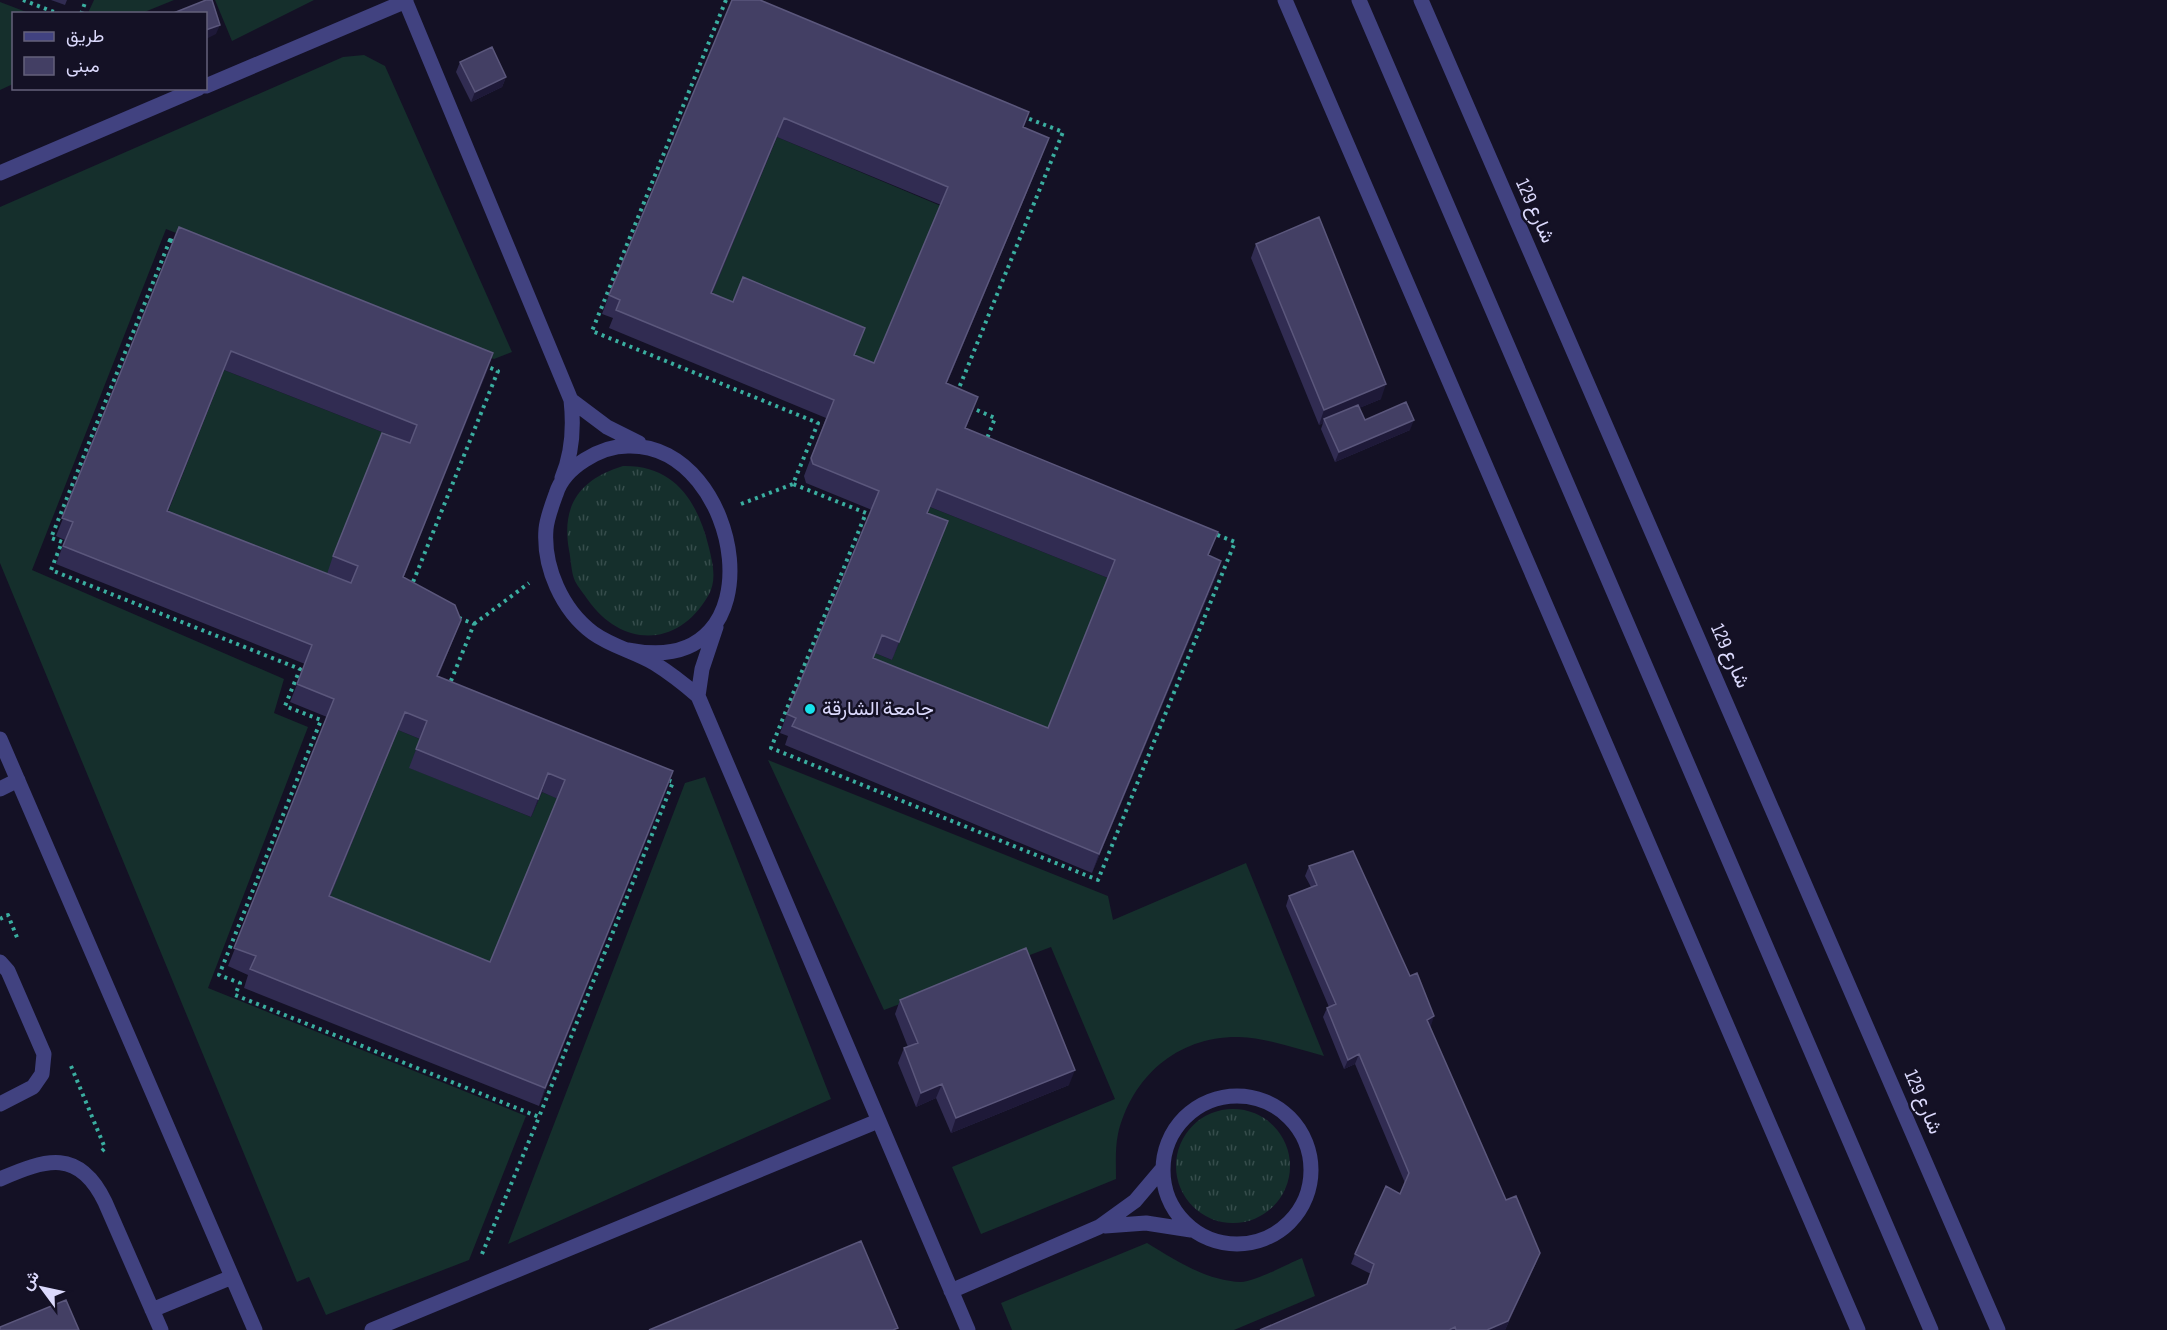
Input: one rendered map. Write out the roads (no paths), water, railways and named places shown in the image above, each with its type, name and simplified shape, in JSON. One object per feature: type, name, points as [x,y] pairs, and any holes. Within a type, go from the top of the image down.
[{"type":"street","points":[[207,86],[405,0],[571,400],[574,423],[572,446],[556,490],[546,529],[549,568],[566,604],[593,633],[654,663],[698,696],[968,1330]]},
{"type":"street","points":[[1285,0],[1858,1330]]},
{"type":"street","points":[[1359,0],[1930,1330]]},
{"type":"street","name":"شارع 129","points":[[1420,0],[1998,1330]]},
{"type":"street","points":[[0,174],[194,90]]},
{"type":"street","points":[[571,400],[607,427],[677,462],[701,484],[719,512],[729,546],[730,582],[721,616],[702,669],[698,696]]},
{"type":"street","points":[[556,490],[569,473],[585,459],[605,450],[626,446],[647,447]]},
{"type":"street","points":[[629,650],[649,654],[671,653],[691,646],[708,633],[721,616]]},
{"type":"street","points":[[0,739],[255,1330]]},
{"type":"street","points":[[0,789],[18,780]]},
{"type":"street","points":[[0,962],[8,970],[44,1054],[42,1074],[33,1087],[0,1104]]},
{"type":"street","points":[[1099,1227],[1146,1222],[1193,1230],[1218,1242],[1246,1244],[1272,1235],[1294,1217],[1308,1192],[1311,1164],[1304,1137],[1287,1115],[1263,1100],[1235,1096],[1208,1101],[1184,1117],[1169,1140],[1163,1168],[1170,1203],[1193,1230]]},
{"type":"street","points":[[372,1330],[879,1121]]},
{"type":"street","points":[[0,1179],[36,1163],[53,1161],[71,1165],[86,1173],[102,1194],[160,1330]]},
{"type":"street","points":[[951,1290],[1099,1227],[1135,1201],[1163,1168]]},
{"type":"street","points":[[152,1310],[232,1277]]},
{"type":"place","name":"جامعة الشارقة","points":[[810,709]]}]
